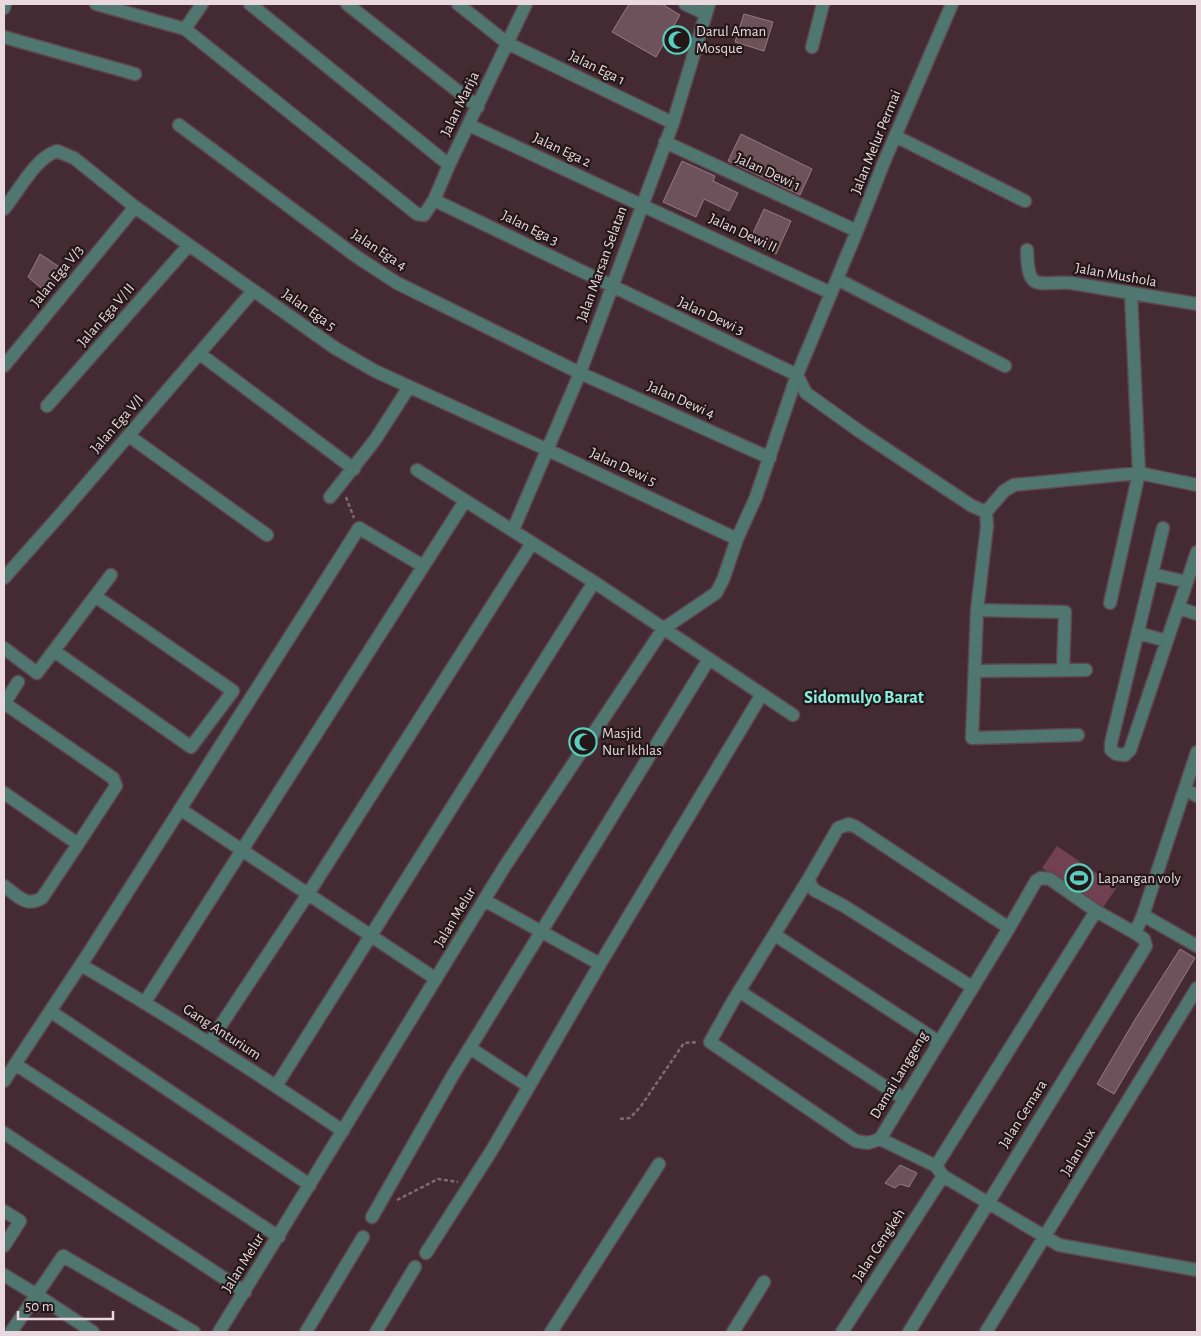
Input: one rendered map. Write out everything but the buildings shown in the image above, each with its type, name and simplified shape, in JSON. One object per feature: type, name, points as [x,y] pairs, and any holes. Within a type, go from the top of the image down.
[{"type":"street","points":[[4,8],[6,4]]},
{"type":"street","points":[[96,4],[185,29],[202,4]]},
{"type":"street","points":[[250,4],[449,165]]},
{"type":"street","points":[[347,4],[478,107]]},
{"type":"street","name":"Jalan Ega 1","points":[[458,4],[507,43],[673,123]]},
{"type":"street","name":"Jalan Marija","points":[[185,29],[416,214],[421,216],[424,215],[434,200],[526,4]]},
{"type":"street","points":[[685,4],[707,9]]},
{"type":"street","points":[[812,47],[824,4]]},
{"type":"street","name":"Jalan Melur Permai","points":[[797,375],[895,136],[952,4]]},
{"type":"street","name":"Jalan Marsan Selatan","points":[[514,530],[580,373],[641,204],[673,123],[707,9]]},
{"type":"street","points":[[4,38],[135,74]]},
{"type":"street","name":"Jalan Ega 4","points":[[179,125],[376,270],[397,283],[580,373]]},
{"type":"street","name":"Jalan Ega 2","points":[[469,125],[641,204]]},
{"type":"street","points":[[895,136],[1025,201]]},
{"type":"street","name":"Jalan Dewi 1","points":[[665,142],[857,231]]},
{"type":"street","name":"Jalan Ega 5","points":[[4,209],[38,164],[49,154],[58,151],[74,158],[135,207],[341,352],[375,371],[548,450]]},
{"type":"street","name":"Jalan Ega 3","points":[[434,200],[611,286]]},
{"type":"street","name":"Jalan Dewi II","points":[[641,204],[831,292]]},
{"type":"street","name":"Jalan Ega V/3","points":[[4,366],[135,207]]},
{"type":"street","name":"Jalan Ega V/ II","points":[[47,406],[189,245]]},
{"type":"street","name":"Jalan Mushola","points":[[1027,250],[1027,269],[1035,283],[1043,285],[1060,282],[1071,283],[1197,304]]},
{"type":"street","points":[[837,279],[1005,366]]},
{"type":"street","name":"Jalan Dewi 3","points":[[611,286],[797,375]]},
{"type":"street","name":"Jalan Ega V/I","points":[[4,578],[200,354],[253,290]]},
{"type":"street","points":[[1110,604],[1138,473],[1130,294]]},
{"type":"street","points":[[200,354],[354,469]]},
{"type":"street","name":"Jalan Dewi 4","points":[[580,373],[770,458]]},
{"type":"street","points":[[797,375],[806,393],[815,400],[858,431],[972,506],[986,512]]},
{"type":"street","name":"Jalan Melur","points":[[220,1332],[484,900],[663,629],[716,593],[756,497],[797,375]]},
{"type":"street","points":[[330,497],[375,440],[409,387]]},
{"type":"street","points":[[129,436],[268,536]]},
{"type":"street","name":"Jalan Dewi 5","points":[[548,450],[737,539]]},
{"type":"street","points":[[417,470],[594,582],[793,715]]},
{"type":"street","points":[[1078,735],[972,738],[977,610],[987,526],[986,512],[1004,491],[1014,486],[1138,473],[1197,485]]},
{"type":"street","points":[[145,1002],[466,501]]},
{"type":"street","points":[[4,1081],[81,965],[359,528],[423,566]]},
{"type":"street","points":[[1163,528],[1111,743],[1111,750],[1116,754],[1125,755],[1130,750],[1197,552]]},
{"type":"street","points":[[209,1043],[308,894],[532,543]]},
{"type":"street","points":[[1152,574],[1187,582]]},
{"type":"street","points":[[4,648],[37,673],[111,575]]},
{"type":"street","points":[[276,1086],[594,582]]},
{"type":"street","points":[[54,651],[191,747],[233,691],[95,596]]},
{"type":"street","points":[[1179,608],[1197,614]]},
{"type":"street","points":[[977,610],[1065,612],[1063,670]]},
{"type":"street","points":[[1138,633],[1168,641]]},
{"type":"street","points":[[373,1214],[470,1048],[709,659]]},
{"type":"street","points":[[975,671],[1086,670]]},
{"type":"street","points":[[4,886],[26,901],[35,903],[42,898],[116,786],[113,778],[4,704],[18,682]]},
{"type":"street","points":[[426,1253],[492,1150],[600,964],[762,694]]},
{"type":"street","points":[[1135,933],[1143,915],[1197,752]]},
{"type":"street","points":[[1185,789],[1197,796]]},
{"type":"street","points":[[4,793],[78,844]]},
{"type":"street","points":[[180,809],[436,979]]},
{"type":"street","points":[[880,1139],[868,1143],[856,1141],[710,1042],[838,828],[849,824],[864,832],[1010,928]]},
{"type":"street","name":"Damai Langgeng","points":[[1135,933],[1096,911],[1050,879],[1041,878],[1036,881],[1010,928],[938,1042],[880,1139],[939,1171],[1059,1245],[1197,1270]]},
{"type":"street","points":[[808,880],[814,890],[844,906],[972,987]]},
{"type":"street","points":[[484,900],[600,964]]},
{"type":"street","points":[[939,1171],[1096,911]]},
{"type":"street","points":[[1143,915],[1197,946]]},
{"type":"street","name":"Jalan Cemara","points":[[909,1332],[1146,946],[1144,939],[1135,933]]},
{"type":"street","points":[[775,934],[938,1042]]},
{"type":"street","name":"Gang Anturium","points":[[81,965],[145,1002],[343,1131]]},
{"type":"street","name":"Jalan Lux","points":[[986,1332],[1046,1238],[1197,988]]},
{"type":"street","points":[[739,991],[904,1099]]},
{"type":"street","points":[[50,1011],[310,1185]]},
{"type":"street","points":[[470,1048],[528,1086]]},
{"type":"street","points":[[15,1064],[279,1236]]},
{"type":"street","points":[[4,1133],[245,1292]]},
{"type":"street","points":[[550,1332],[659,1164]]},
{"type":"street","name":"Jalan Cengkeh","points":[[842,1332],[939,1171]]},
{"type":"street","points":[[4,1211],[20,1221],[4,1246]]},
{"type":"street","points":[[306,1332],[363,1237]]},
{"type":"street","points":[[12,1332],[64,1256],[194,1332]]},
{"type":"street","points":[[376,1332],[415,1267]]},
{"type":"street","points":[[4,1275],[94,1332]]},
{"type":"street","points":[[733,1332],[764,1282]]},
{"type":"path","points":[[340,485],[359,528]]},
{"type":"path","points":[[620,1119],[630,1118],[641,1106],[684,1043],[710,1042]]},
{"type":"path","points":[[373,1214],[438,1179],[470,1183]]},
{"type":"shaded area","name":"Lapangan voly","points":[[1057,846],[1117,887],[1102,909],[1042,868]]},
{"type":"place","name":"Darul Aman Mosque","points":[[677,40]]},
{"type":"place","name":"Masjid Nur Ikhlas","points":[[583,742]]},
{"type":"place","name":"Lapangan voly","points":[[1079,878]]},
{"type":"district","name":"Sidomulyo Barat","points":[[864,698]]}]
